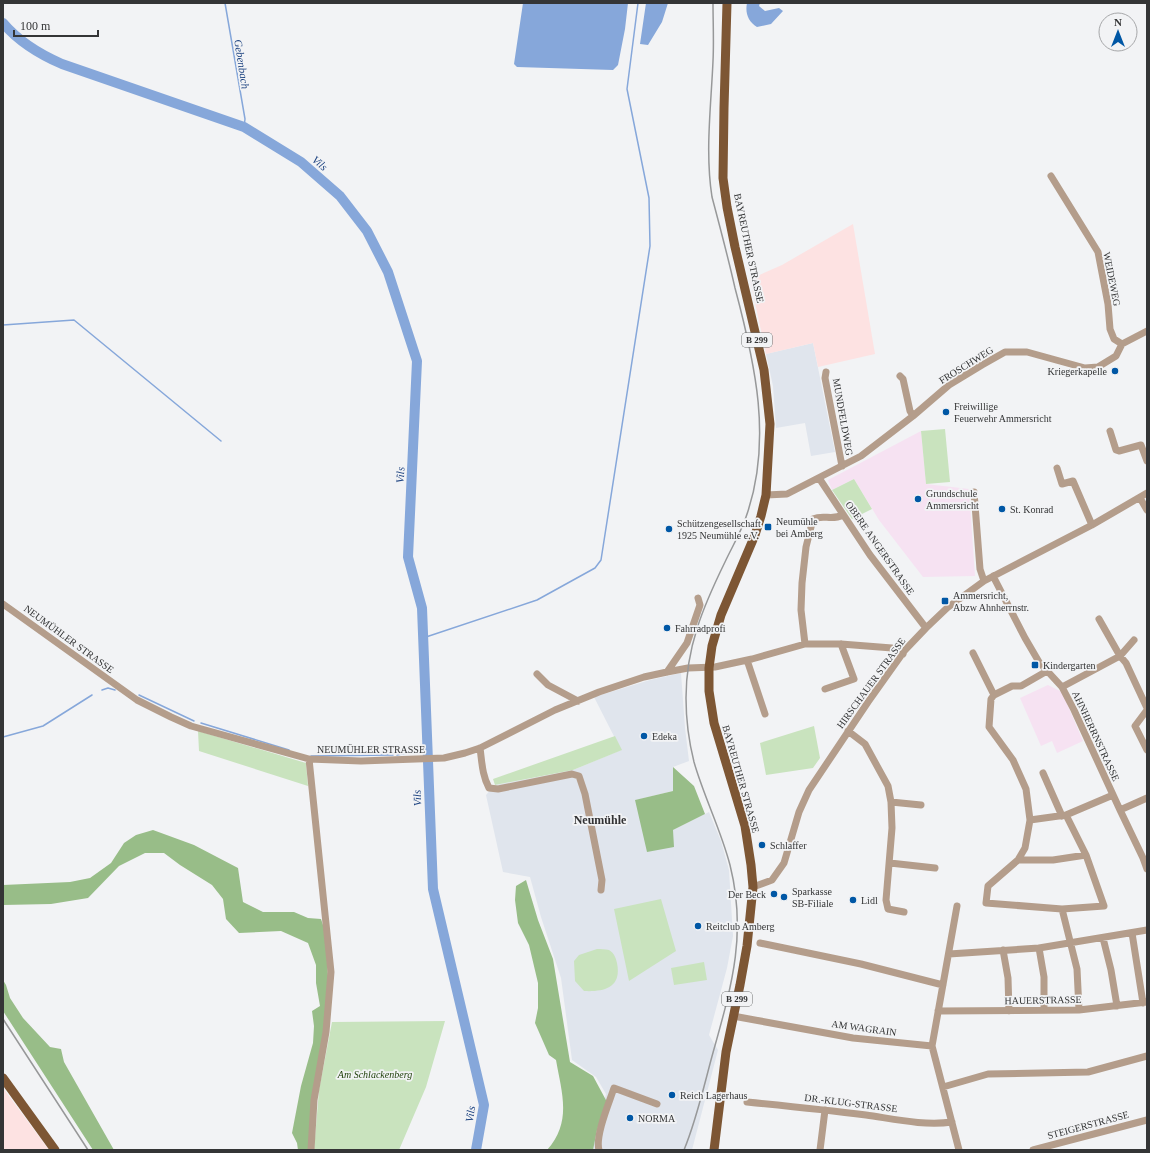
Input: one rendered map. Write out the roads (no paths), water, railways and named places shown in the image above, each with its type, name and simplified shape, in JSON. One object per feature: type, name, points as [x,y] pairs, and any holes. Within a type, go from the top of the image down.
[{"type":"main road","name":"BAYREUTHER STRASSE","points":[[714,1150],[726,1052],[747,946],[753,887],[745,826],[714,723],[709,691],[709,668],[712,646],[721,615],[755,535],[766,494],[770,446],[770,424],[764,370],[732,233],[724,178],[727,3]]},
{"type":"main road","points":[[3,1078],[55,1150]]},
{"type":"street","name":"WEIDEWEG","points":[[1051,176],[1098,252],[1108,304],[1110,329],[1114,339],[1122,344]]},
{"type":"street","points":[[1122,344],[1146,334]]},
{"type":"street","name":"FROSCHWEG","points":[[766,494],[787,494],[861,456],[950,385],[1006,352],[1027,352],[1085,368],[1098,367],[1116,356],[1122,344]]},
{"type":"street","name":"MUNDFELDWEG","points":[[826,372],[825,378],[842,466]]},
{"type":"street","points":[[900,376],[903,379],[910,410],[913,416]]},
{"type":"street","points":[[1110,431],[1116,450],[1119,451],[1141,445],[1147,461]]},
{"type":"street","points":[[1057,468],[1062,484],[1073,481],[1092,525]]},
{"type":"street","name":"OBERE ANGERSTRASSE","points":[[819,478],[870,555],[926,628]]},
{"type":"street","points":[[974,492],[980,570],[984,580]]},
{"type":"street","name":"HIRSCHAUER STRASSE","points":[[753,887],[772,880],[784,863],[799,812],[809,790],[848,731],[903,654],[926,628],[947,608],[984,580],[1092,525],[1147,493]]},
{"type":"street","points":[[1140,498],[1147,510]]},
{"type":"street","points":[[805,644],[801,610],[802,583],[810,525],[813,519],[817,517],[836,518],[843,515]]},
{"type":"street","name":"AHNHERRNSTRASSE","points":[[994,576],[1025,638],[1039,662],[1062,687],[1147,869]]},
{"type":"street","points":[[667,672],[687,643],[700,605],[698,598]]},
{"type":"street","name":"NEUMÜHLER STRASSE","points":[[3,604],[137,700],[192,726],[309,759],[361,761],[444,758],[480,748],[555,710],[621,685],[667,672],[688,668],[709,668],[747,660],[805,644],[841,644],[892,648],[903,654]]},
{"type":"street","points":[[1099,619],[1120,656],[1126,663],[1147,709],[1135,726],[1147,750]]},
{"type":"street","points":[[1062,687],[1120,656],[1134,640]]},
{"type":"street","points":[[825,689],[854,679],[841,644]]},
{"type":"street","points":[[973,653],[994,695]]},
{"type":"street","points":[[747,660],[765,714]]},
{"type":"street","points":[[1042,774],[1086,855],[1104,906],[1062,909],[986,903],[988,886],[1018,860],[1025,848],[1030,820],[1026,789],[1013,760],[989,727],[991,699],[994,695],[1012,686],[1020,686],[1047,671]]},
{"type":"street","points":[[537,674],[548,685],[578,701]]},
{"type":"street","points":[[848,731],[865,744],[888,786],[891,802],[892,828],[886,900],[888,909],[904,912]]},
{"type":"street","points":[[480,748],[484,774],[489,788],[498,789],[572,774],[579,776],[585,794],[602,880],[601,890]]},
{"type":"street","points":[[309,759],[331,972],[326,1032],[314,1100],[311,1150]]},
{"type":"street","points":[[1030,820],[1064,815],[1113,795]]},
{"type":"street","points":[[1120,810],[1147,798]]},
{"type":"street","points":[[891,802],[921,805]]},
{"type":"street","points":[[1018,860],[1053,860],[1086,855]]},
{"type":"street","points":[[890,863],[935,868]]},
{"type":"street","points":[[957,906],[932,1046],[959,1150]]},
{"type":"street","points":[[1062,909],[1076,969],[1079,1010]]},
{"type":"street","points":[[949,954],[1039,948],[1147,930]]},
{"type":"street","points":[[1132,933],[1145,1003]]},
{"type":"street","points":[[1103,938],[1111,970],[1117,1006]]},
{"type":"street","points":[[760,943],[861,964],[943,985]]},
{"type":"street","points":[[1039,948],[1044,977],[1044,1010]]},
{"type":"street","points":[[1003,950],[1008,978],[1009,1010]]},
{"type":"street","name":"HAUERSTRASSE","points":[[938,1011],[1079,1010],[1145,1003]]},
{"type":"street","name":"AM WAGRAIN","points":[[733,1016],[853,1038],[932,1046]]},
{"type":"street","points":[[943,1087],[988,1074],[1088,1072],[1147,1056]]},
{"type":"street","points":[[599,1150],[597,1145],[599,1136],[614,1088],[657,1104]]},
{"type":"street","name":"DR.-KLUG-STRASSE","points":[[747,1102],[941,1124],[952,1122]]},
{"type":"street","points":[[820,1150],[825,1110]]},
{"type":"street","name":"STEIGERSTRASSE","points":[[1033,1150],[1147,1120]]},
{"type":"water","points":[[523,3],[628,3],[618,65],[613,70],[517,67],[514,64]]},
{"type":"water","points":[[646,3],[668,3],[662,22],[648,45],[640,44]]},
{"type":"water","points":[[747,3],[760,3],[759,6],[765,11],[779,8],[783,11],[771,24],[757,27],[751,22],[748,16],[746,10]]},
{"type":"waterway","name":"Gebenbach","points":[[225,3],[245,119],[244,127]]},
{"type":"waterway","points":[[423,638],[537,600],[595,568],[601,560],[650,246],[649,198],[627,89],[638,3]]},
{"type":"waterway","name":"Vils","points":[[3,23],[23,42],[37,52],[62,64],[244,127],[301,162],[340,196],[367,231],[388,272],[417,361],[408,557],[422,608],[433,889],[484,1105],[476,1150]]},
{"type":"waterway","points":[[3,325],[74,320],[221,441]]},
{"type":"waterway","points":[[102,690],[108,688],[115,690]]},
{"type":"waterway","points":[[3,737],[43,726],[92,695]]},
{"type":"waterway","points":[[139,695],[194,721]]},
{"type":"waterway","points":[[201,723],[289,750]]},
{"type":"waterway","points":[[397,755],[428,749]]},
{"type":"waterway","points":[[311,756],[393,755]]},
{"type":"railway","points":[[684,1150],[699,1105],[725,1011],[737,940],[735,891],[730,865],[692,754],[688,730],[686,698],[687,679],[693,644],[703,611],[746,517],[754,488],[760,431],[758,402],[749,345],[712,197],[710,180],[709,146],[713,54],[713,3]]},
{"type":"railway","points":[[3,1019],[88,1150]]},
{"type":"place","name":"Kriegerkapelle","points":[[1115,371]]},
{"type":"place","name":"Freiwillige Feuerwehr Ammersricht","points":[[946,412]]},
{"type":"place","name":"Grundschule Ammersricht","points":[[918,499]]},
{"type":"place","name":"St. Konrad","points":[[1002,509]]},
{"type":"place","name":"Neumühle bei Amberg","points":[[768,527]]},
{"type":"place","name":"Schützengesellschaft 1925 Neumühle e.V.","points":[[669,529]]},
{"type":"place","name":"Ammersricht, Abzw Ahnherrnstr.","points":[[945,601]]},
{"type":"place","name":"Fahrradprofi","points":[[667,628]]},
{"type":"place","name":"Kindergarten","points":[[1035,665]]},
{"type":"place","name":"Edeka","points":[[644,736]]},
{"type":"place","name":"Schlaffer","points":[[762,845]]},
{"type":"place","name":"Der Beck","points":[[774,894]]},
{"type":"place","name":"Sparkasse SB-Filiale","points":[[784,897]]},
{"type":"place","name":"Lidl","points":[[853,900]]},
{"type":"place","name":"Reitclub Amberg","points":[[698,926]]},
{"type":"place","name":"Reich Lagerhaus","points":[[672,1095]]},
{"type":"place","name":"NORMA","points":[[630,1118]]},
{"type":"district","name":"Neumühle","points":[[600,820]]},
{"type":"park label","name":"Am Schlackenberg","points":[[375,1074]]}]
